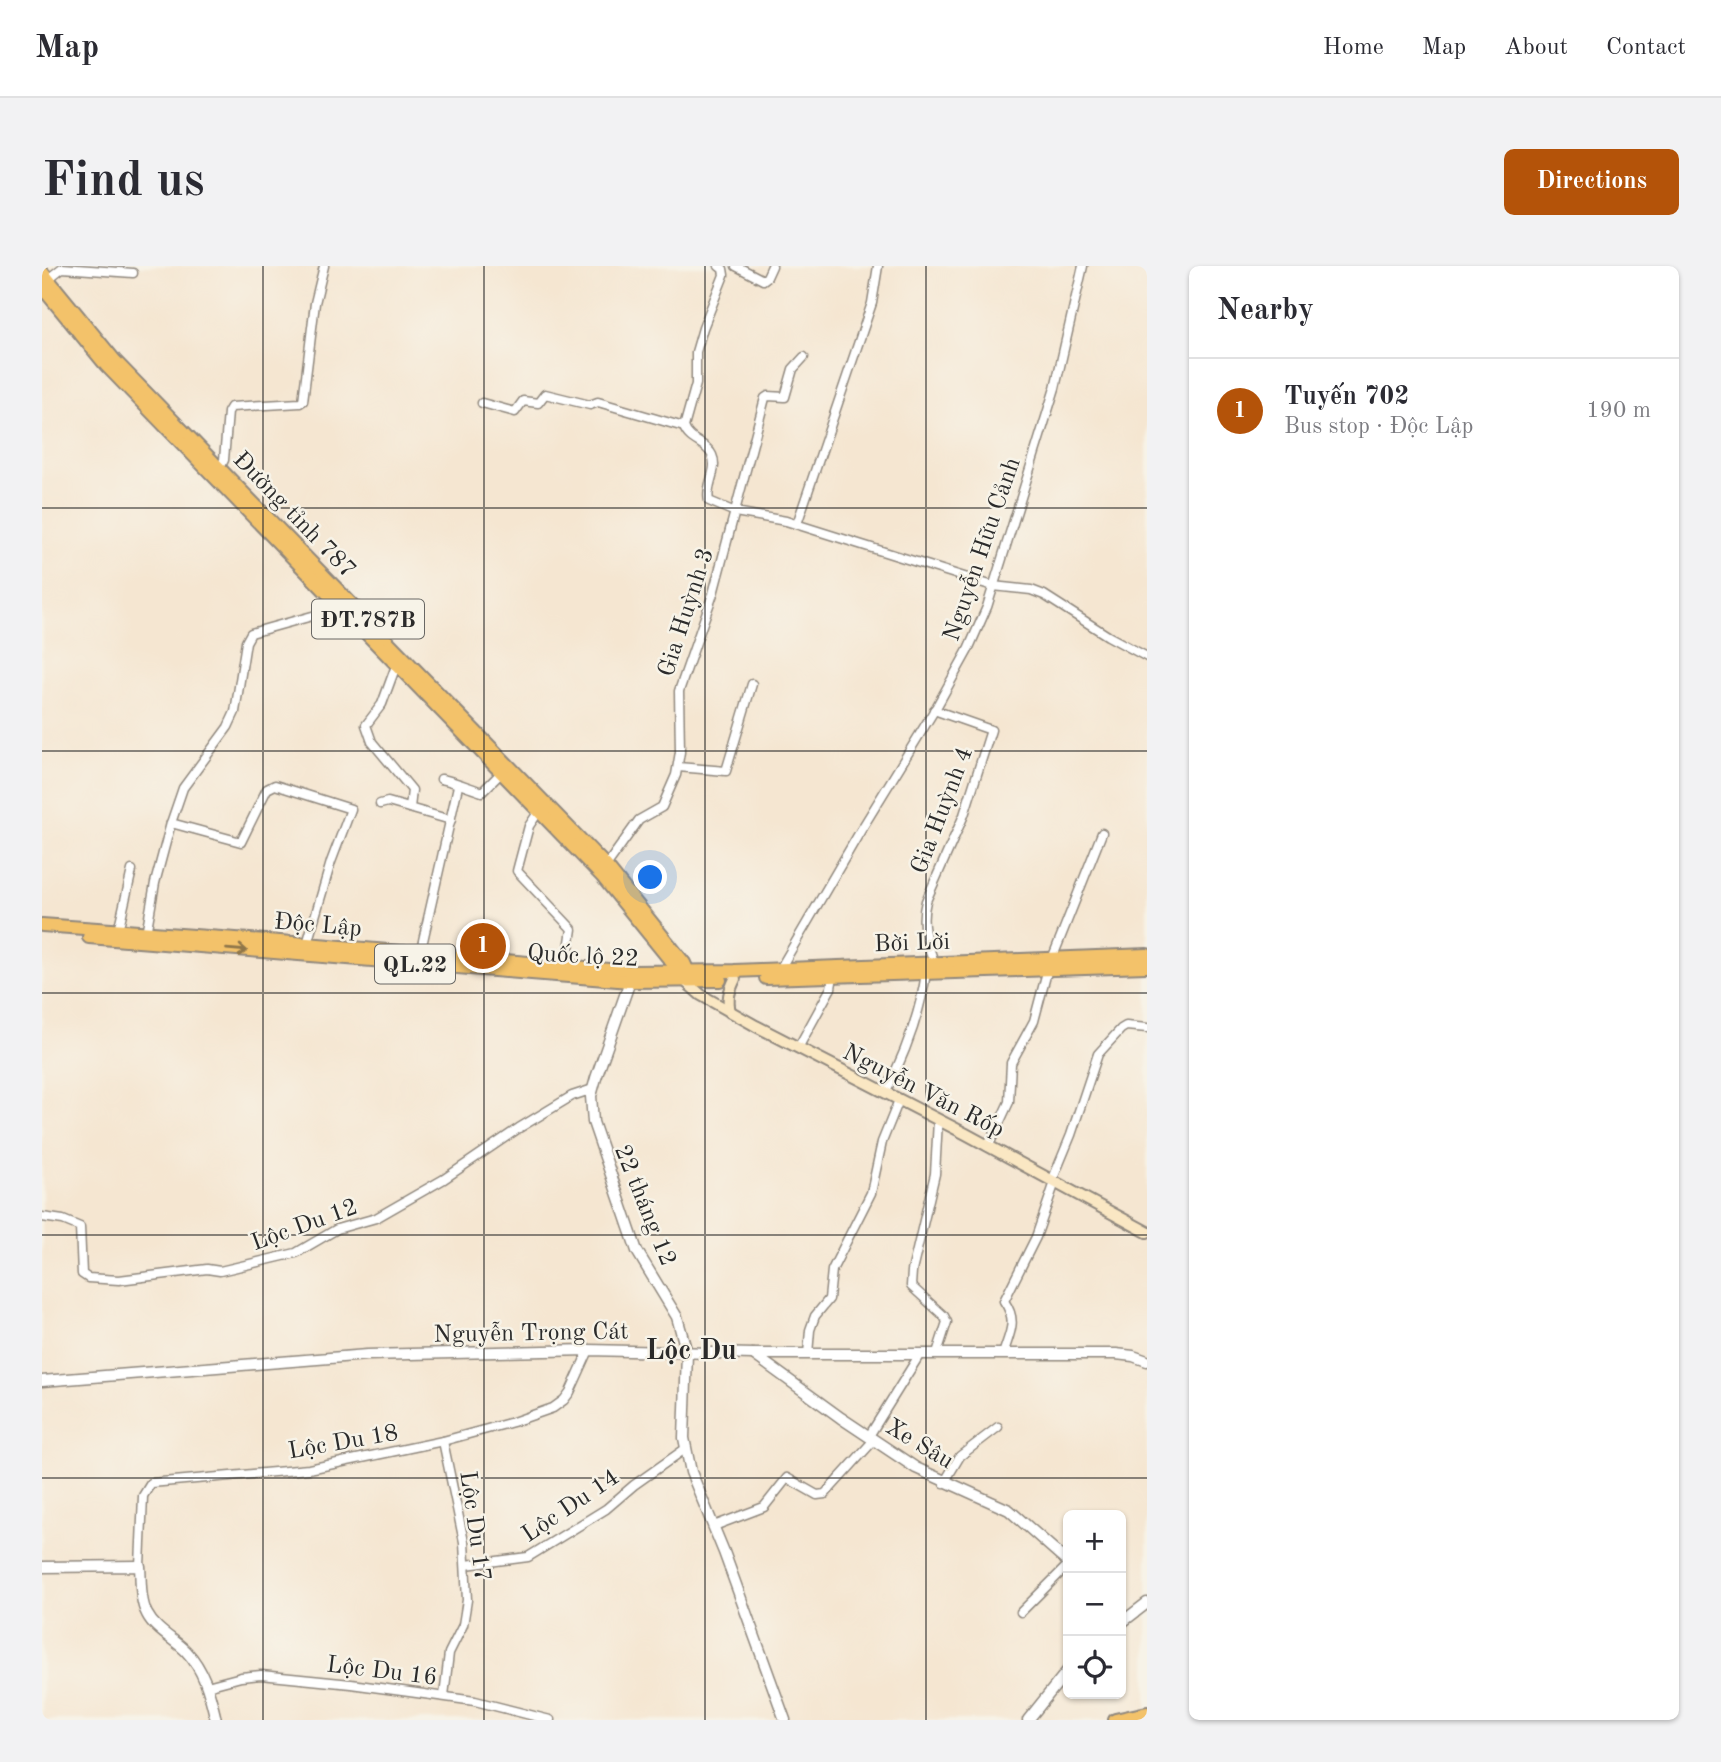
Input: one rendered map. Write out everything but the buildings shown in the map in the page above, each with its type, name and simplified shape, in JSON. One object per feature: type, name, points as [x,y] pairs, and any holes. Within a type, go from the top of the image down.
[{"type":"main road","name":"Đường tỉnh 787","points":[[44,280],[115,360],[606,866],[684,963],[684,975]]},
{"type":"main road","name":"Đường tỉnh 787","points":[[44,280],[106,365],[539,811],[609,885],[684,975]]},
{"type":"main road","name":"Độc Lập","points":[[42,925],[118,931],[146,938]]},
{"type":"main road","name":"Độc Lập","points":[[42,933],[307,944],[566,968],[631,977]]},
{"type":"main road","name":"Quốc lộ 22","points":[[146,938],[631,977],[684,975]]},
{"type":"main road","name":"Bời Lời","points":[[684,975],[736,979],[926,973],[1147,955]]},
{"type":"main road","name":"Bời Lời","points":[[684,975],[934,962],[1147,966]]},
{"type":"main road","name":"Nguyễn Văn Rốp","points":[[684,975],[689,986],[730,1012],[1147,1233]]},
{"type":"main road","points":[[730,1012],[729,991],[736,979]]},
{"type":"main road","points":[[1115,1720],[1147,1713]]},
{"type":"street","points":[[220,468],[224,460],[229,409],[300,403],[303,399],[315,303],[324,266]]},
{"type":"street","points":[[684,427],[696,384],[696,352],[722,281],[721,268],[735,266],[763,280],[772,266]]},
{"type":"street","points":[[797,524],[872,303],[878,266]]},
{"type":"street","name":"Nguyễn Hữu Cảnh","points":[[780,969],[968,650],[993,586],[1055,388],[1083,266]]},
{"type":"street","points":[[44,280],[62,268],[133,273]]},
{"type":"street","name":"Gia Huỳnh 3","points":[[606,866],[639,820],[662,807],[678,767],[681,732],[679,691],[713,594],[765,398],[785,397],[793,369],[804,357]]},
{"type":"street","points":[[482,403],[515,412],[523,401],[538,403],[545,394],[590,405],[598,402],[684,427],[690,437],[707,448],[712,455],[713,473],[708,489],[709,501],[735,512],[797,524],[993,586],[1044,594],[1108,636],[1147,657]]},
{"type":"street","points":[[146,938],[155,883],[171,823],[183,788],[228,727],[235,712],[246,642],[251,634],[323,612],[339,603]]},
{"type":"street","points":[[397,663],[382,704],[366,725],[372,742],[412,790],[414,794],[410,808]]},
{"type":"street","points":[[678,767],[726,771],[752,684]]},
{"type":"street","name":"Gia Huỳnh 4","points":[[934,710],[991,730],[964,815],[922,915],[922,926],[934,962]]},
{"type":"street","points":[[441,779],[482,792],[502,772]]},
{"type":"street","points":[[171,823],[241,842],[267,789],[275,785],[351,808],[331,862],[307,944]]},
{"type":"street","points":[[420,954],[458,786]]},
{"type":"street","points":[[380,804],[388,802],[452,820]]},
{"type":"street","points":[[539,811],[529,826],[517,871],[572,929],[566,968]]},
{"type":"street","points":[[988,1147],[1009,1102],[1011,1063],[1034,1021],[1050,963],[1102,833]]},
{"type":"street","points":[[118,931],[132,870]]},
{"type":"street","points":[[885,1093],[912,1030],[923,996],[926,973]]},
{"type":"street","points":[[798,1048],[831,988],[833,976]]},
{"type":"street","name":"22 tháng 12","points":[[631,977],[593,1089],[593,1122],[637,1251],[677,1317],[687,1353],[685,1449],[691,1472],[714,1526],[785,1720]]},
{"type":"street","points":[[1003,1354],[1013,1320],[1013,1313],[1004,1301],[1036,1237],[1098,1054],[1126,1026],[1147,1028]]},
{"type":"street","name":"Lộc Du 12","points":[[42,1217],[63,1220],[80,1227],[82,1274],[88,1278],[131,1279],[207,1269],[220,1271],[258,1263],[296,1253],[337,1229],[376,1218],[444,1179],[572,1096],[593,1089]]},
{"type":"street","points":[[808,1354],[810,1329],[815,1316],[829,1299],[832,1270],[871,1193],[883,1142],[899,1100]]},
{"type":"street","points":[[937,1353],[947,1322],[944,1316],[911,1286],[912,1271],[935,1174],[938,1120]]},
{"type":"street","name":"Nguyễn Trọng Cát","points":[[42,1381],[367,1355],[589,1350],[753,1354],[1116,1354],[1147,1360]]},
{"type":"street","name":"Lộc Du 18","points":[[140,1566],[142,1501],[150,1483],[309,1469],[443,1441],[513,1422],[553,1408],[564,1400],[589,1350]]},
{"type":"street","name":"Xe Sâu","points":[[753,1354],[916,1468],[944,1483],[1009,1510],[1063,1559]]},
{"type":"street","points":[[714,1526],[764,1507],[787,1478],[817,1495],[825,1494],[871,1438],[920,1354]]},
{"type":"street","points":[[944,1483],[960,1456],[998,1427]]},
{"type":"street","name":"Lộc Du 17","points":[[443,1441],[464,1542],[467,1600],[463,1625],[449,1653],[444,1696]]},
{"type":"street","name":"Lộc Du 14","points":[[466,1565],[528,1558],[606,1509],[634,1485],[685,1449]]},
{"type":"street","points":[[42,1567],[140,1566],[142,1594],[149,1617],[185,1651],[200,1671],[216,1720]]},
{"type":"street","points":[[1021,1612],[1063,1568]]},
{"type":"street","points":[[1126,1615],[1147,1602]]},
{"type":"street","name":"Lộc Du 16","points":[[207,1686],[261,1675],[444,1696],[550,1720]]},
{"type":"street","points":[[1028,1720],[1063,1676]]},
{"type":"place","name":"Tuyến 702","points":[[483,946]]},
{"type":"district","name":"Lộc Du","points":[[691,1349]]}]
